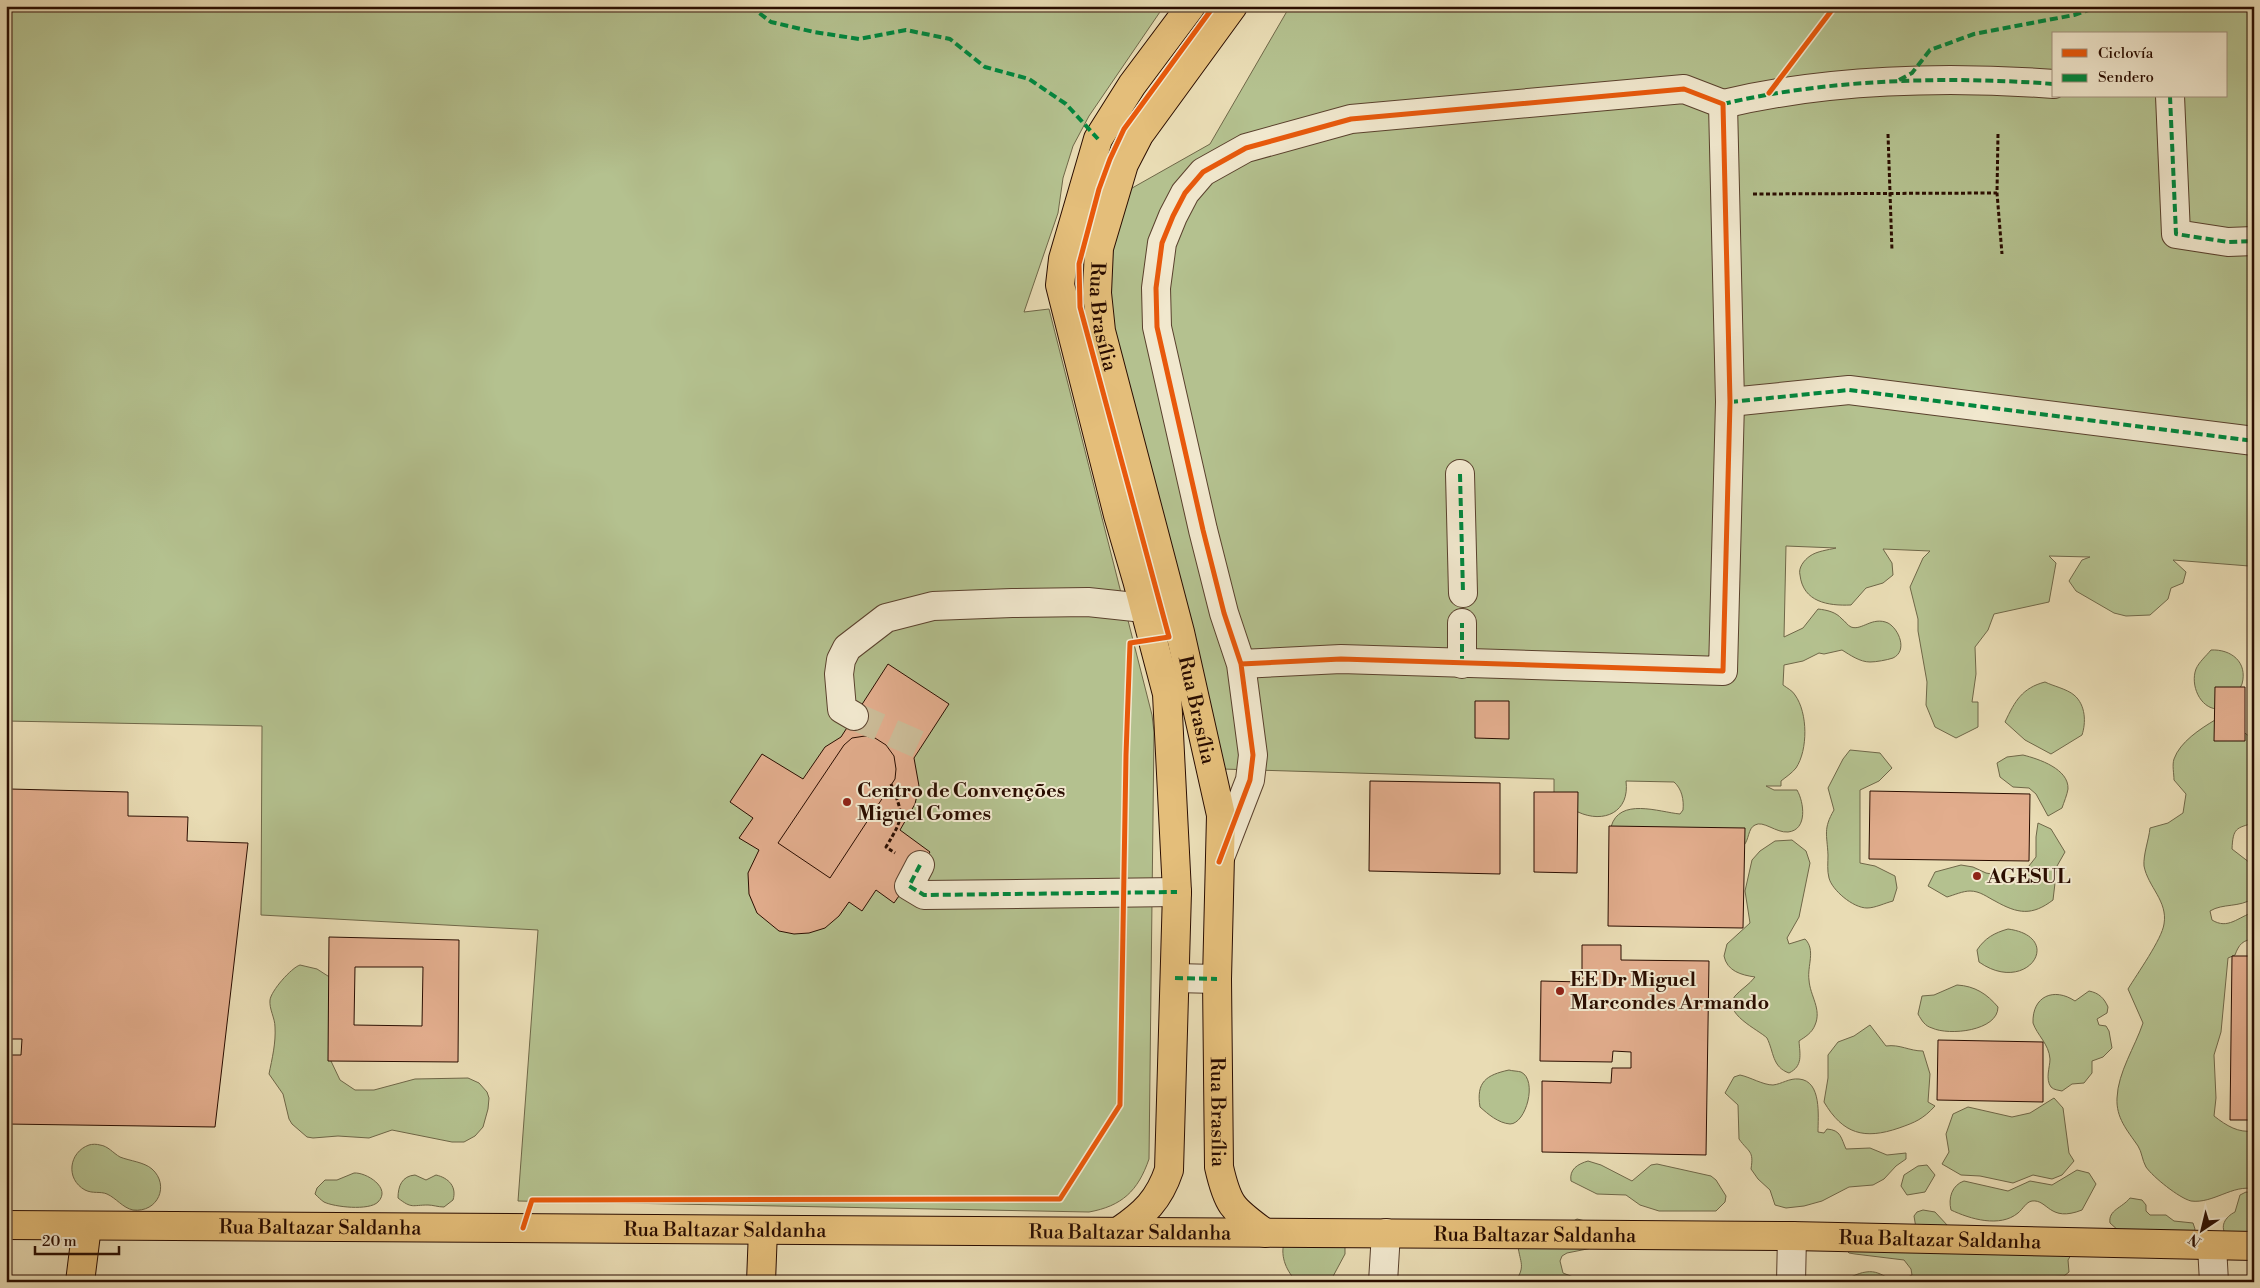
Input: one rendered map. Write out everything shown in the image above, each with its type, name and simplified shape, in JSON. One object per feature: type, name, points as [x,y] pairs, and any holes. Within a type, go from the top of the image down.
[{"type":"main road","name":"Rua Brasília","points":[[1119,1231],[1141,1216],[1146,1210],[1157,1196],[1169,1170],[1177,892],[1167,694],[1118,515],[1060,285],[1063,259],[1098,139],[1132,85],[1191,6]]},
{"type":"main road","name":"Rua Brasília","points":[[1233,6],[1139,135],[1124,164],[1098,248],[1097,293],[1101,331],[1180,632],[1221,815],[1217,979],[1219,1167],[1225,1193],[1234,1208],[1265,1233]]},
{"type":"main road","name":"Rua Baltazar Saldanha","points":[[6,1226],[1792,1236],[2254,1246]]},
{"type":"main road","points":[[80,1282],[87,1226]]},
{"type":"main road","points":[[761,1282],[764,1230]]},
{"type":"street","points":[[1219,862],[1250,780],[1253,755],[1241,664],[1224,612],[1202,530],[1157,327],[1156,288],[1162,243],[1185,193],[1203,172],[1246,148],[1352,120],[1684,89],[1723,104],[1769,93],[1897,81],[2008,80],[2052,84]]},
{"type":"street","points":[[2170,98],[2176,234],[2228,242],[2254,241]]},
{"type":"street","points":[[1241,664],[1341,659],[1723,671],[1730,402],[1723,104]]},
{"type":"street","points":[[1730,402],[1849,390],[2254,441]]},
{"type":"street","points":[[1460,474],[1463,593]]},
{"type":"street","points":[[854,716],[842,709],[840,690],[841,660],[847,648],[886,618],[933,606],[1088,602],[1144,608]]},
{"type":"street","points":[[1462,623],[1462,664]]},
{"type":"street","points":[[910,861],[909,886],[924,895],[1177,892]]},
{"type":"street","points":[[1176,978],[1217,979]]},
{"type":"street","points":[[1383,1272],[1386,1233]]},
{"type":"street","points":[[1791,1282],[1792,1236]]},
{"type":"street","points":[[2212,1246],[2214,1282]]},
{"type":"path","points":[[1888,134],[1892,252]]},
{"type":"path","points":[[1998,134],[1997,193],[2002,254]]},
{"type":"path","points":[[1725,194],[1997,193]]},
{"type":"path","points":[[891,784],[902,810],[897,826],[886,847],[910,861]]},
{"type":"green space","points":[[6,6],[1164,6],[1089,116],[1073,146],[1063,178],[1058,213],[1024,312],[1049,309],[1152,715],[1154,732],[1149,1159],[1140,1180],[1127,1195],[1111,1206],[1089,1212],[518,1201],[538,930],[261,915],[262,726],[6,721]]},
{"type":"green space","points":[[1290,6],[2254,6],[2254,562],[2249,561],[2249,566],[2173,560],[2186,572],[2183,583],[2171,588],[2168,599],[2150,615],[2126,616],[2114,613],[2076,591],[2069,581],[2082,560],[2090,557],[2049,556],[2056,563],[2049,602],[1994,614],[1988,630],[1975,647],[1976,674],[1972,702],[1978,702],[1978,727],[1956,738],[1935,727],[1926,705],[1927,682],[1918,631],[1918,619],[1910,587],[1923,558],[1930,551],[1883,549],[1892,563],[1893,575],[1883,583],[1866,588],[1851,605],[1834,605],[1811,597],[1802,584],[1800,570],[1802,564],[1813,554],[1836,548],[1786,546],[1784,637],[1803,628],[1818,609],[1834,613],[1848,625],[1855,628],[1877,621],[1888,623],[1896,630],[1901,645],[1898,655],[1881,661],[1863,661],[1842,650],[1824,654],[1819,653],[1803,661],[1784,665],[1783,685],[1793,692],[1802,711],[1805,731],[1803,752],[1796,768],[1781,781],[1781,786],[1766,786],[1774,790],[1797,790],[1803,808],[1803,815],[1799,826],[1788,832],[1779,831],[1762,824],[1755,825],[1751,829],[1744,845],[1611,827],[1615,818],[1622,812],[1631,809],[1651,809],[1680,814],[1683,810],[1683,799],[1681,791],[1674,782],[1626,781],[1624,801],[1619,808],[1606,816],[1597,817],[1578,812],[1554,793],[1554,779],[1222,769],[1104,303],[1118,196],[1210,144]]},
{"type":"green space","points":[[2211,650],[2225,652],[2236,658],[2240,663],[2243,676],[2242,684],[2238,691],[2217,709],[2211,708],[2201,700],[2194,682],[2197,666]]},
{"type":"green space","points":[[2045,682],[2074,695],[2081,704],[2084,714],[2082,735],[2051,754],[2025,740],[2005,722],[2020,696],[2030,688]]},
{"type":"green space","points":[[2215,720],[2233,724],[2254,740],[2254,823],[2237,830],[2233,837],[2232,849],[2254,866],[2254,898],[2243,903],[2220,907],[2210,911],[2212,920],[2223,924],[2233,922],[2254,912],[2254,939],[2242,943],[2235,955],[2228,958],[2221,1032],[2214,1055],[2216,1098],[2214,1116],[2233,1128],[2243,1131],[2254,1131],[2254,1189],[2238,1189],[2207,1200],[2191,1201],[2167,1187],[2146,1167],[2139,1148],[2120,1118],[2117,1098],[2120,1079],[2143,1023],[2128,989],[2154,947],[2164,924],[2163,908],[2149,881],[2144,866],[2150,828],[2168,823],[2183,813],[2186,794],[2174,780],[2174,759],[2186,742]]},
{"type":"green space","points":[[1850,750],[1880,753],[1892,768],[1879,781],[1860,790],[1860,863],[1875,866],[1895,876],[1897,888],[1893,901],[1870,908],[1861,907],[1844,898],[1834,888],[1828,872],[1826,832],[1828,822],[1834,810],[1828,788],[1843,759]]},
{"type":"green space","points":[[2023,755],[2052,766],[2064,776],[2067,782],[2068,789],[2062,808],[2048,816],[2036,794],[2029,788],[2013,787],[2000,777],[1997,763],[2007,757]]},
{"type":"green space","points":[[2038,823],[2051,829],[2065,852],[2057,866],[2053,900],[2045,905],[2031,911],[2018,911],[1974,891],[1961,892],[1947,897],[1928,886],[1935,872],[1961,865],[1973,867],[1986,873],[2009,877],[2021,876],[2036,857]]},
{"type":"green space","points":[[1792,840],[1806,851],[1810,863],[1799,917],[1787,938],[1789,944],[1805,939],[1810,948],[1809,980],[1817,1019],[1812,1030],[1799,1041],[1799,1063],[1789,1073],[1776,1063],[1767,1038],[1737,1015],[1733,1009],[1732,1002],[1735,996],[1755,977],[1731,969],[1724,956],[1727,944],[1750,923],[1745,891],[1752,860],[1760,851],[1775,841]]},
{"type":"green space","points":[[2008,929],[2025,934],[2035,942],[2037,952],[2033,961],[2025,969],[2012,972],[1996,971],[1979,962],[1977,950],[1983,942],[1990,936]]},
{"type":"green space","points":[[300,965],[317,969],[331,978],[330,1059],[340,1080],[355,1090],[374,1090],[415,1079],[468,1078],[479,1083],[487,1092],[489,1098],[483,1127],[475,1136],[464,1142],[452,1142],[392,1130],[369,1138],[338,1136],[313,1138],[307,1137],[292,1124],[283,1094],[269,1074],[274,1051],[275,1033],[270,1000],[282,980]]},
{"type":"green space","points":[[1957,985],[1975,989],[1989,998],[1998,1007],[1996,1015],[1990,1022],[1971,1030],[1940,1030],[1926,1025],[1918,1014],[1922,996],[1934,995]]},
{"type":"green space","points":[[2089,991],[2101,996],[2108,1007],[2107,1013],[2097,1019],[2099,1025],[2106,1026],[2109,1031],[2112,1048],[2103,1057],[2092,1061],[2092,1073],[2084,1083],[2072,1084],[2062,1091],[2055,1089],[2051,1087],[2048,1080],[2049,1054],[2033,1023],[2036,1006],[2040,1000],[2052,995],[2067,997],[2075,1001]]},
{"type":"green space","points":[[1870,1025],[1886,1046],[1923,1051],[1930,1074],[1928,1102],[1935,1106],[1915,1122],[1887,1132],[1875,1134],[1856,1132],[1847,1127],[1831,1113],[1824,1102],[1828,1078],[1828,1055],[1838,1042],[1854,1036]]},
{"type":"green space","points":[[1509,1070],[1521,1072],[1529,1084],[1528,1101],[1525,1110],[1516,1122],[1510,1124],[1497,1120],[1480,1107],[1479,1098],[1484,1081],[1494,1074]]},
{"type":"green space","points":[[1740,1075],[1769,1085],[1795,1079],[1806,1081],[1812,1086],[1817,1100],[1818,1132],[1824,1133],[1827,1129],[1835,1131],[1840,1135],[1846,1149],[1870,1148],[1887,1155],[1906,1153],[1906,1159],[1896,1166],[1884,1179],[1873,1185],[1849,1187],[1822,1201],[1804,1206],[1786,1208],[1775,1205],[1770,1190],[1758,1179],[1751,1169],[1751,1155],[1739,1139],[1738,1105],[1725,1093],[1734,1077]]},
{"type":"green space","points":[[2054,1098],[2063,1108],[2069,1153],[2074,1161],[2062,1175],[2052,1179],[2033,1175],[2013,1183],[1980,1176],[1961,1175],[1942,1164],[1949,1152],[1946,1134],[1953,1114],[1968,1107],[2012,1117],[2030,1113]]},
{"type":"green space","points":[[89,1145],[103,1146],[120,1157],[141,1163],[152,1169],[160,1183],[159,1197],[155,1203],[142,1210],[133,1210],[107,1194],[88,1191],[79,1185],[74,1179],[72,1166],[77,1153]]},
{"type":"green space","points":[[1588,1161],[1601,1165],[1632,1181],[1651,1165],[1657,1164],[1711,1176],[1716,1180],[1726,1196],[1725,1202],[1716,1211],[1659,1211],[1640,1205],[1626,1195],[1597,1194],[1571,1181],[1573,1170]]},
{"type":"green space","points":[[1927,1165],[1935,1175],[1925,1192],[1907,1195],[1901,1186],[1904,1175],[1918,1166]]},
{"type":"green space","points":[[2077,1170],[2089,1173],[2096,1184],[2082,1210],[2063,1214],[2051,1210],[2042,1203],[2032,1201],[2011,1218],[1994,1221],[1976,1219],[1951,1210],[1952,1192],[1956,1186],[1964,1181],[2008,1191],[2030,1181],[2052,1185]]},
{"type":"green space","points":[[354,1173],[371,1178],[380,1186],[382,1191],[381,1197],[374,1205],[343,1207],[324,1202],[315,1194],[317,1188],[325,1180],[337,1180]]},
{"type":"green space","points":[[415,1175],[426,1180],[436,1175],[445,1178],[453,1187],[453,1200],[444,1207],[412,1206],[406,1204],[398,1198],[399,1189],[407,1177]]},
{"type":"green space","points":[[2246,1192],[2254,1193],[2254,1235],[2227,1236],[2223,1229],[2224,1223],[2235,1212],[2240,1195]]},
{"type":"green space","points":[[2130,1198],[2142,1200],[2146,1205],[2146,1211],[2150,1215],[2166,1215],[2174,1221],[2193,1223],[2195,1229],[2193,1235],[2119,1231],[2110,1223],[2111,1215]]},
{"type":"green space","points":[[1923,1210],[1935,1212],[1948,1226],[2063,1228],[2068,1232],[2071,1255],[2068,1260],[2069,1272],[2064,1276],[2046,1277],[2028,1282],[1993,1282],[1982,1279],[1967,1282],[1839,1282],[1866,1272],[1878,1273],[1897,1280],[1912,1275],[1911,1269],[1904,1260],[1849,1253],[1845,1249],[1916,1228],[1914,1216],[1917,1212]]},
{"type":"green space","points":[[1577,1219],[1589,1222],[1592,1248],[1567,1253],[1562,1256],[1560,1261],[1563,1273],[1586,1282],[1515,1282],[1521,1268],[1518,1246],[1561,1228]]},
{"type":"green space","points":[[1284,1243],[1345,1245],[1345,1254],[1330,1282],[1297,1282],[1285,1264],[1283,1254]]},
{"type":"building","points":[[888,664],[949,704],[914,758],[919,786],[915,804],[900,830],[930,852],[894,903],[876,890],[862,911],[849,902],[839,916],[825,928],[809,933],[794,934],[779,931],[757,913],[749,894],[748,873],[759,850],[739,838],[753,818],[730,802],[762,754],[803,779],[825,747],[841,737]]},
{"type":"building","points":[[2215,687],[2245,687],[2245,741],[2214,741]]},
{"type":"building","points":[[1475,701],[1509,701],[1509,739],[1475,738]]},
{"type":"building","points":[[865,736],[875,738],[886,745],[894,756],[895,779],[830,878],[778,843],[844,745],[852,738]]},
{"type":"building","points":[[1370,781],[1500,783],[1500,874],[1369,871]]},
{"type":"building","points":[[10,789],[128,792],[128,816],[188,817],[187,841],[248,843],[215,1127],[6,1124],[6,1055],[21,1055],[22,1039],[6,1039],[6,842],[9,842]]},
{"type":"building","points":[[1870,791],[2030,794],[2029,861],[1869,859]]},
{"type":"building","points":[[1534,792],[1578,792],[1577,873],[1534,872]]},
{"type":"building","points":[[1609,826],[1745,828],[1743,928],[1608,926]]},
{"type":"building","points":[[329,937],[459,940],[458,1062],[328,1061]],"holes":[[[355,967],[423,967],[422,1026],[354,1025]]]},
{"type":"building","points":[[1582,945],[1621,945],[1621,960],[1709,961],[1706,1155],[1542,1152],[1542,1081],[1611,1083],[1612,1068],[1631,1068],[1631,1052],[1613,1051],[1612,1062],[1540,1061],[1541,981],[1582,982]]},
{"type":"building","points":[[2232,956],[2254,956],[2254,1120],[2230,1120]]},
{"type":"building","points":[[1938,1040],[2043,1042],[2043,1102],[1937,1100]]},
{"type":"tunnel","points":[[854,716],[922,746]]},
{"type":"marked path","points":[[750,6],[771,22],[814,32],[859,39],[906,30],[950,39],[985,67],[1029,79],[1066,104],[1098,139]]},
{"type":"marked path","points":[[1899,80],[1912,73],[1930,50],[1974,34],[2074,15],[2100,6]]},
{"type":"marked path","points":[[1723,104],[1804,89],[1887,82],[1972,80],[2052,84]]},
{"type":"marked path","points":[[2170,98],[2176,234],[2228,242],[2254,241]]},
{"type":"marked path","points":[[1730,402],[1849,390],[2254,441]]},
{"type":"marked path","points":[[1460,474],[1463,593]]},
{"type":"marked path","points":[[1462,623],[1462,664]]},
{"type":"marked path","points":[[920,865],[909,886],[924,895],[1177,892]]},
{"type":"marked path","points":[[1175,978],[1217,979]]},
{"type":"cycle path","points":[[523,1228],[532,1200],[1060,1199],[1120,1105],[1126,755],[1130,643],[1169,637],[1080,307],[1079,264],[1099,189],[1124,129],[1214,6]]},
{"type":"cycle path","points":[[1769,93],[1835,6]]},
{"type":"cycle path","points":[[1219,862],[1250,780],[1253,755],[1241,664],[1341,659],[1723,671],[1730,402],[1723,104],[1684,89],[1351,119],[1246,148],[1203,172],[1185,193],[1162,243],[1156,288],[1157,327],[1203,530],[1224,613],[1241,664]]},
{"type":"place","name":"Centro de Convenções Miguel Gomes","points":[[847,802]]},
{"type":"place","name":"AGESUL","points":[[1977,876]]},
{"type":"place","name":"EE Dr Miguel Marcondes Armando","points":[[1560,991]]}]
